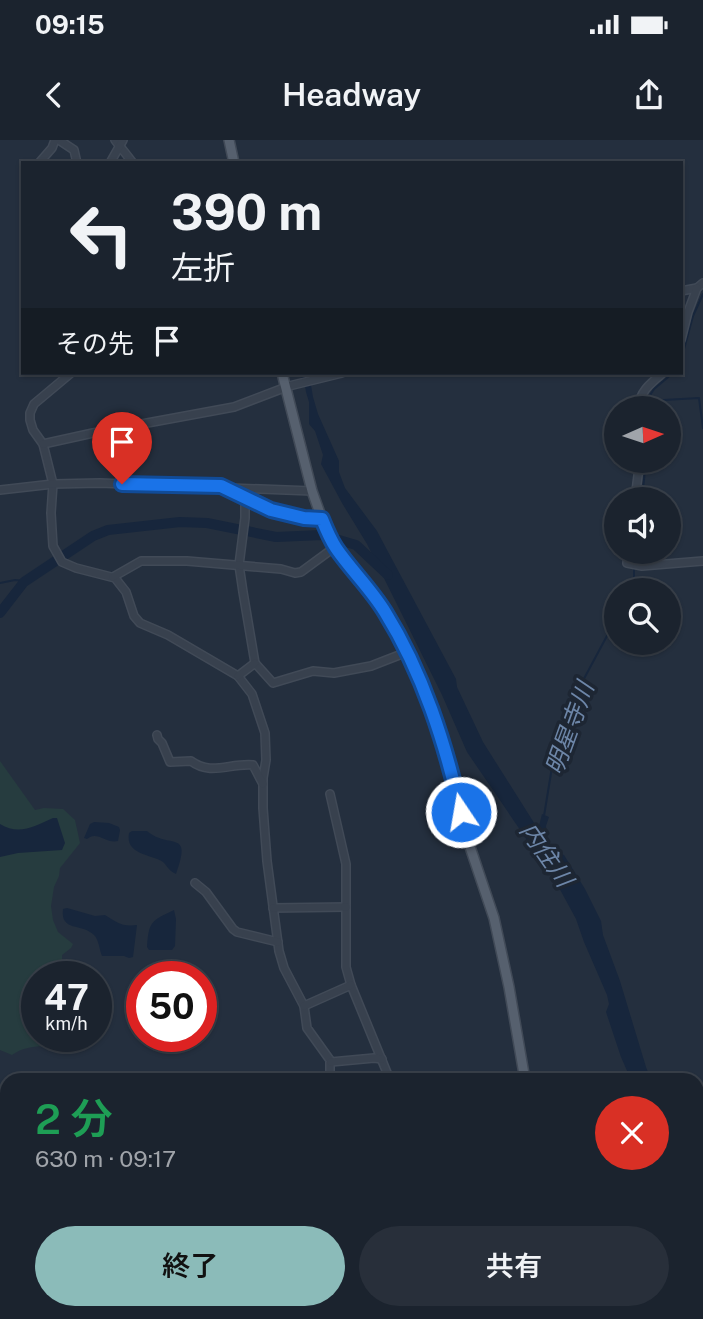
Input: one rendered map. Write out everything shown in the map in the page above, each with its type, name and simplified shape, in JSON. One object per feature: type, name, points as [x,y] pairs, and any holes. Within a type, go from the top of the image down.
[{"type":"main road","points":[[229,140],[234,161]]},
{"type":"main road","points":[[283,375],[312,492],[322,519],[335,547],[384,610],[407,652],[444,742],[467,835],[494,918],[524,1073]]},
{"type":"street","points":[[41,161],[57,140],[74,150],[76,161]]},
{"type":"street","points":[[111,161],[120,142]]},
{"type":"street","points":[[120,142],[132,161]]},
{"type":"street","points":[[683,291],[700,285]]},
{"type":"street","points":[[683,332],[688,312],[700,285]]},
{"type":"street","points":[[69,375],[34,404],[30,413],[33,430],[43,444],[53,484],[53,546],[62,562],[113,577],[126,592],[134,616],[140,623],[168,635],[238,676],[252,694],[265,733],[262,808],[279,951],[284,968],[304,1006],[307,1028],[331,1062],[330,1073]]},
{"type":"street","points":[[43,444],[234,407],[287,387],[334,375]]},
{"type":"street","points":[[641,396],[661,375]]},
{"type":"street","points":[[0,489],[100,483],[221,486],[312,492]]},
{"type":"street","points":[[221,486],[271,510],[304,518],[322,519]]},
{"type":"street","points":[[245,498],[246,518],[239,565],[255,663],[273,683],[313,671],[334,673],[371,666],[407,652]]},
{"type":"street","points":[[113,577],[141,561],[187,561],[300,572],[335,547]]},
{"type":"street","points":[[681,563],[703,561]]},
{"type":"street","points":[[627,564],[666,564]]},
{"type":"street","points":[[238,676],[255,663]]},
{"type":"street","points":[[157,735],[170,762],[191,761],[204,769],[253,765],[263,785]]},
{"type":"street","points":[[330,794],[346,864],[345,961],[351,985],[387,1073]]},
{"type":"street","points":[[195,883],[206,892],[237,932],[278,942]]},
{"type":"street","points":[[273,908],[346,907]]},
{"type":"street","points":[[304,1006],[351,985]]},
{"type":"street","points":[[331,1062],[382,1059]]},
{"type":"green space","points":[[0,761],[35,810],[63,809],[75,820],[80,843],[60,868],[51,906],[58,932],[73,944],[62,955],[62,961],[21,961],[21,1050],[12,1055],[0,1050]]},
{"type":"water","name":"内住川","points":[[309,375],[318,414],[339,461],[339,472],[345,488],[377,531],[456,679],[457,687],[483,742],[536,826],[539,826],[542,814],[549,817],[546,826],[549,843],[556,852],[564,855],[601,921],[603,935],[648,1073],[628,1073],[606,1012],[609,1004],[607,995],[576,919],[557,884],[467,752],[442,695],[367,544],[321,464],[323,455],[315,431],[309,424],[309,402],[304,379],[301,377]]},
{"type":"water","points":[[57,818],[65,843],[62,850],[0,857],[0,824],[7,828],[20,829],[33,827]]},
{"type":"water","points":[[94,822],[119,827],[118,841],[98,836],[84,838],[90,824]]},
{"type":"water","points":[[147,831],[180,845],[181,860],[176,874],[158,859],[135,850],[129,840],[129,833]]},
{"type":"water","points":[[63,909],[95,916],[105,915],[123,925],[137,925],[133,957],[102,956],[94,935],[65,921]]},
{"type":"water","points":[[174,910],[175,946],[172,950],[149,950],[147,947],[150,927],[160,917]]},
{"type":"waterway","points":[[683,353],[693,316],[703,294]]},
{"type":"waterway","points":[[650,396],[671,375]]},
{"type":"waterway","points":[[681,399],[699,398],[703,428]]},
{"type":"waterway","name":"明星寺川","points":[[643,487],[645,473]]},
{"type":"waterway","points":[[0,613],[24,582],[93,536],[108,530],[180,522],[207,523],[276,537],[322,535],[356,545],[388,575]]},
{"type":"waterway","name":"明星寺川","points":[[634,566],[634,578]]},
{"type":"waterway","points":[[0,583],[26,581]]},
{"type":"waterway","name":"明星寺川","points":[[544,816],[552,767],[579,688],[604,641]]},
{"type":"route","points":[[122,484],[221,486],[271,510],[304,518],[322,519],[335,547],[384,610],[407,652],[441,733],[461,812]]}]
